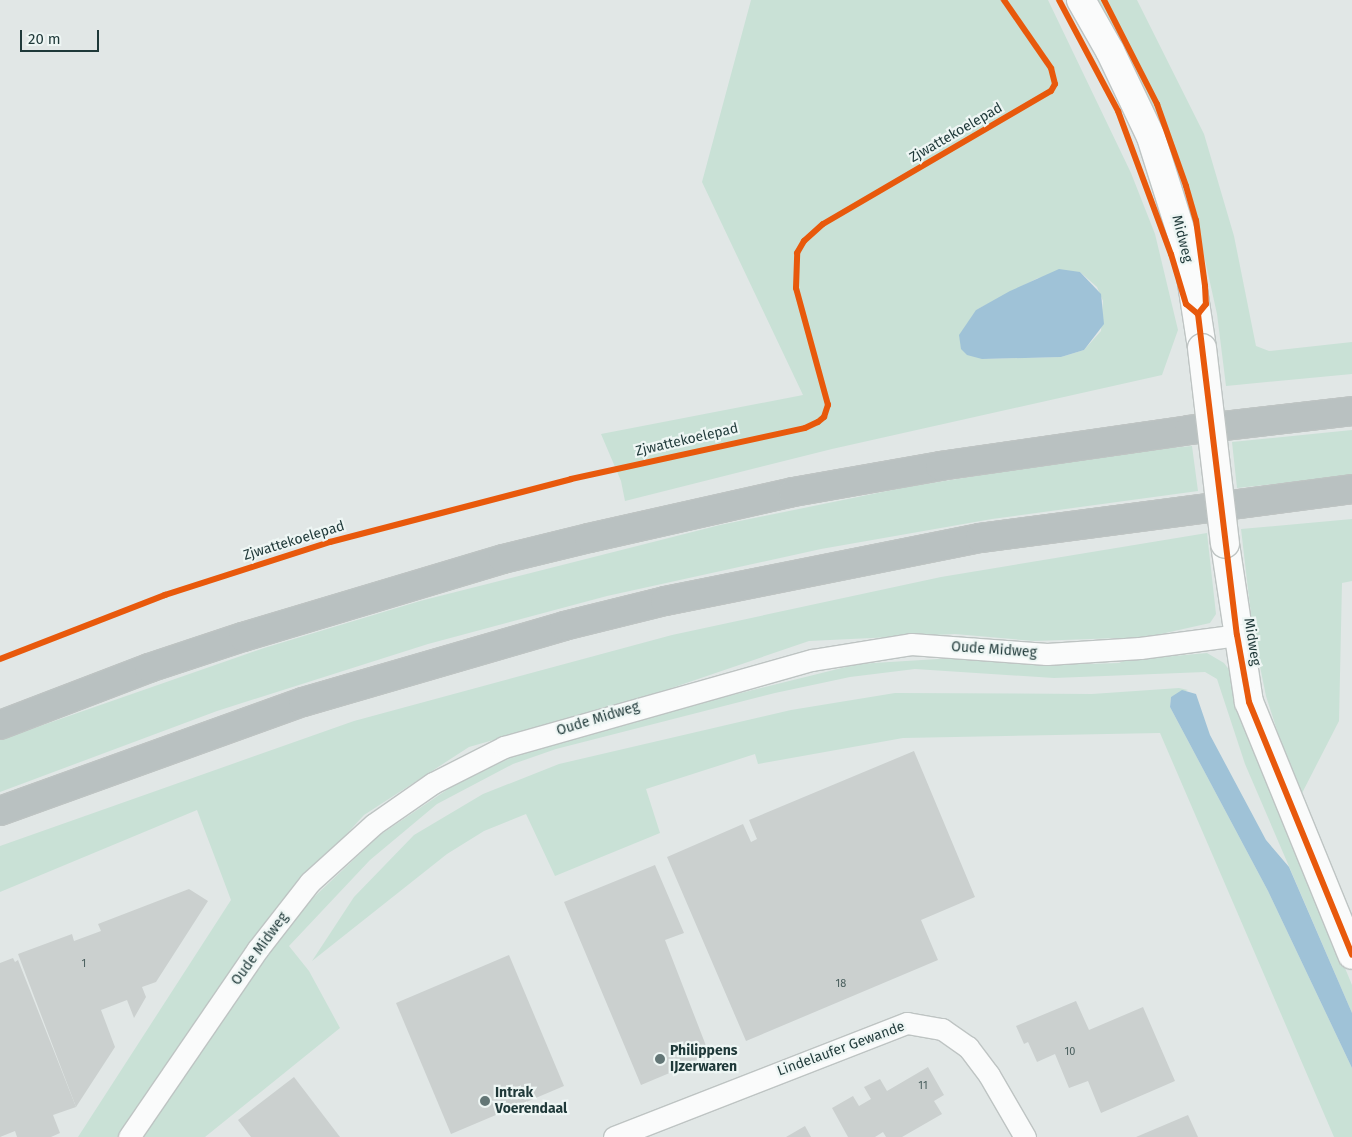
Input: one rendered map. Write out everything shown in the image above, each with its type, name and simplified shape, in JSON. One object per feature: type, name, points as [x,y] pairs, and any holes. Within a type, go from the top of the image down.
[{"type":"highway","points":[[0,725],[149,668],[242,637],[503,559],[589,538],[793,492],[940,466],[1189,430],[1352,411]]},
{"type":"highway","points":[[0,811],[304,702],[564,626],[665,601],[980,538],[1352,489]]},
{"type":"street","name":"Midweg","points":[[1081,0],[1119,68],[1151,137],[1187,251],[1202,348],[1237,635],[1250,702],[1262,737],[1352,955]]},
{"type":"street","name":"Oude Midweg","points":[[129,1137],[257,950],[310,882],[374,824],[433,783],[504,747],[812,660],[911,644],[1047,654],[1140,648],[1237,635]]},
{"type":"street","name":"Lindelaufer Gewande","points":[[614,1137],[907,1023],[942,1030],[968,1047],[989,1075],[1025,1137]]},
{"type":"green space","points":[[751,0],[1048,0],[1131,173],[1155,234],[1178,330],[1162,375],[832,449],[625,501],[621,481],[601,434],[803,395],[702,182]],"holes":[[[1080,272],[1097,287],[1103,301],[1101,331],[1084,350],[1061,357],[982,359],[976,310],[1038,278]]]},
{"type":"green space","points":[[1097,0],[1137,0],[1204,134],[1234,236],[1256,346],[1269,351],[1352,342],[1352,374],[1226,386],[1217,314],[1195,215],[1178,162]]},
{"type":"green space","points":[[1352,430],[1352,476],[1237,488],[1232,442]]},
{"type":"green space","points":[[1192,446],[1198,491],[992,519],[821,549],[607,596],[428,644],[217,711],[0,792],[0,740],[264,648],[420,601],[720,525],[907,487],[1127,452]]},
{"type":"green space","points":[[1352,519],[1352,581],[1342,583],[1339,721],[1299,799],[1266,696],[1253,632],[1241,529]]},
{"type":"green space","points":[[1207,533],[1216,614],[1210,623],[1161,634],[1151,639],[1129,641],[1119,638],[1034,641],[955,634],[809,641],[660,692],[469,747],[364,815],[267,921],[298,912],[380,835],[451,787],[516,755],[586,731],[858,664],[954,658],[1086,664],[1119,663],[1132,657],[1153,655],[1163,657],[1207,653],[1224,663],[1230,671],[1271,789],[1352,985],[1352,1013],[1245,764],[1217,679],[1205,672],[1054,678],[915,669],[850,677],[775,693],[556,749],[513,764],[437,804],[370,860],[289,946],[309,971],[340,1028],[205,1137],[78,1137],[231,900],[197,810],[0,892],[0,846],[354,721],[672,635],[941,577]]},
{"type":"green space","points":[[1179,688],[1188,690],[1171,697],[1170,707],[1268,891],[1352,1068],[1352,1137],[1334,1137],[1160,733],[903,738],[758,764],[755,754],[646,789],[660,833],[555,876],[526,814],[484,831],[447,854],[312,961],[354,897],[414,835],[483,794],[559,764],[791,710],[895,693],[1092,694]]},
{"type":"water","points":[[1059,269],[1080,272],[1101,294],[1104,324],[1084,350],[1061,357],[982,359],[967,355],[961,349],[959,335],[976,310],[1010,291]]},
{"type":"water","points":[[1182,690],[1196,694],[1210,735],[1266,840],[1289,867],[1352,1013],[1352,1068],[1268,891],[1170,707],[1171,697]]},
{"type":"building","points":[[914,751],[975,897],[921,920],[938,960],[746,1041],[667,857],[743,824],[751,842],[757,839],[749,820]]},
{"type":"building","points":[[655,865],[684,933],[665,940],[710,1056],[641,1085],[564,902]]},
{"type":"building","points":[[189,889],[208,901],[156,982],[142,987],[146,997],[134,1018],[127,1000],[101,1010],[115,1047],[76,1107],[18,954],[72,934],[74,941],[101,931],[98,924]]},
{"type":"building","points":[[509,955],[564,1086],[451,1134],[396,1003]]},
{"type":"building","points":[[13,958],[15,962],[18,960],[76,1107],[53,1115],[60,1133],[51,1137],[17,1137],[15,1131],[0,1137],[0,963]]},
{"type":"building","points":[[1076,1001],[1089,1030],[1143,1007],[1175,1081],[1101,1113],[1088,1081],[1069,1088],[1055,1054],[1037,1062],[1028,1042],[1024,1044],[1016,1026]]},
{"type":"building","points":[[928,1067],[944,1095],[934,1101],[942,1114],[902,1137],[886,1137],[883,1132],[875,1137],[848,1137],[832,1108],[853,1096],[859,1106],[871,1099],[864,1087],[880,1079],[887,1091]]},
{"type":"building","points":[[294,1077],[340,1137],[251,1137],[238,1120]]},
{"type":"building","points":[[1188,1115],[1198,1137],[1136,1137]]},
{"type":"building","points":[[805,1126],[811,1137],[786,1137]]},
{"type":"cycle path","name":"Zjwattekoelepad","points":[[0,659],[165,595],[330,542],[571,479],[805,428],[818,422],[824,417],[828,405],[796,288],[797,253],[804,241],[823,224],[1051,91],[1055,84],[1051,68],[1004,0]]},
{"type":"cycle path","points":[[1059,0],[1118,111],[1171,254],[1186,304],[1198,314]]},
{"type":"cycle path","points":[[1104,0],[1157,104],[1186,186],[1196,220],[1205,286],[1206,304],[1198,314]]},
{"type":"cycle path","points":[[1198,314],[1237,635],[1249,702],[1352,955]]},
{"type":"place","name":"Philippens IJzerwaren","points":[[660,1059]]},
{"type":"place","name":"Intrak Voerendaal","points":[[485,1101]]}]
